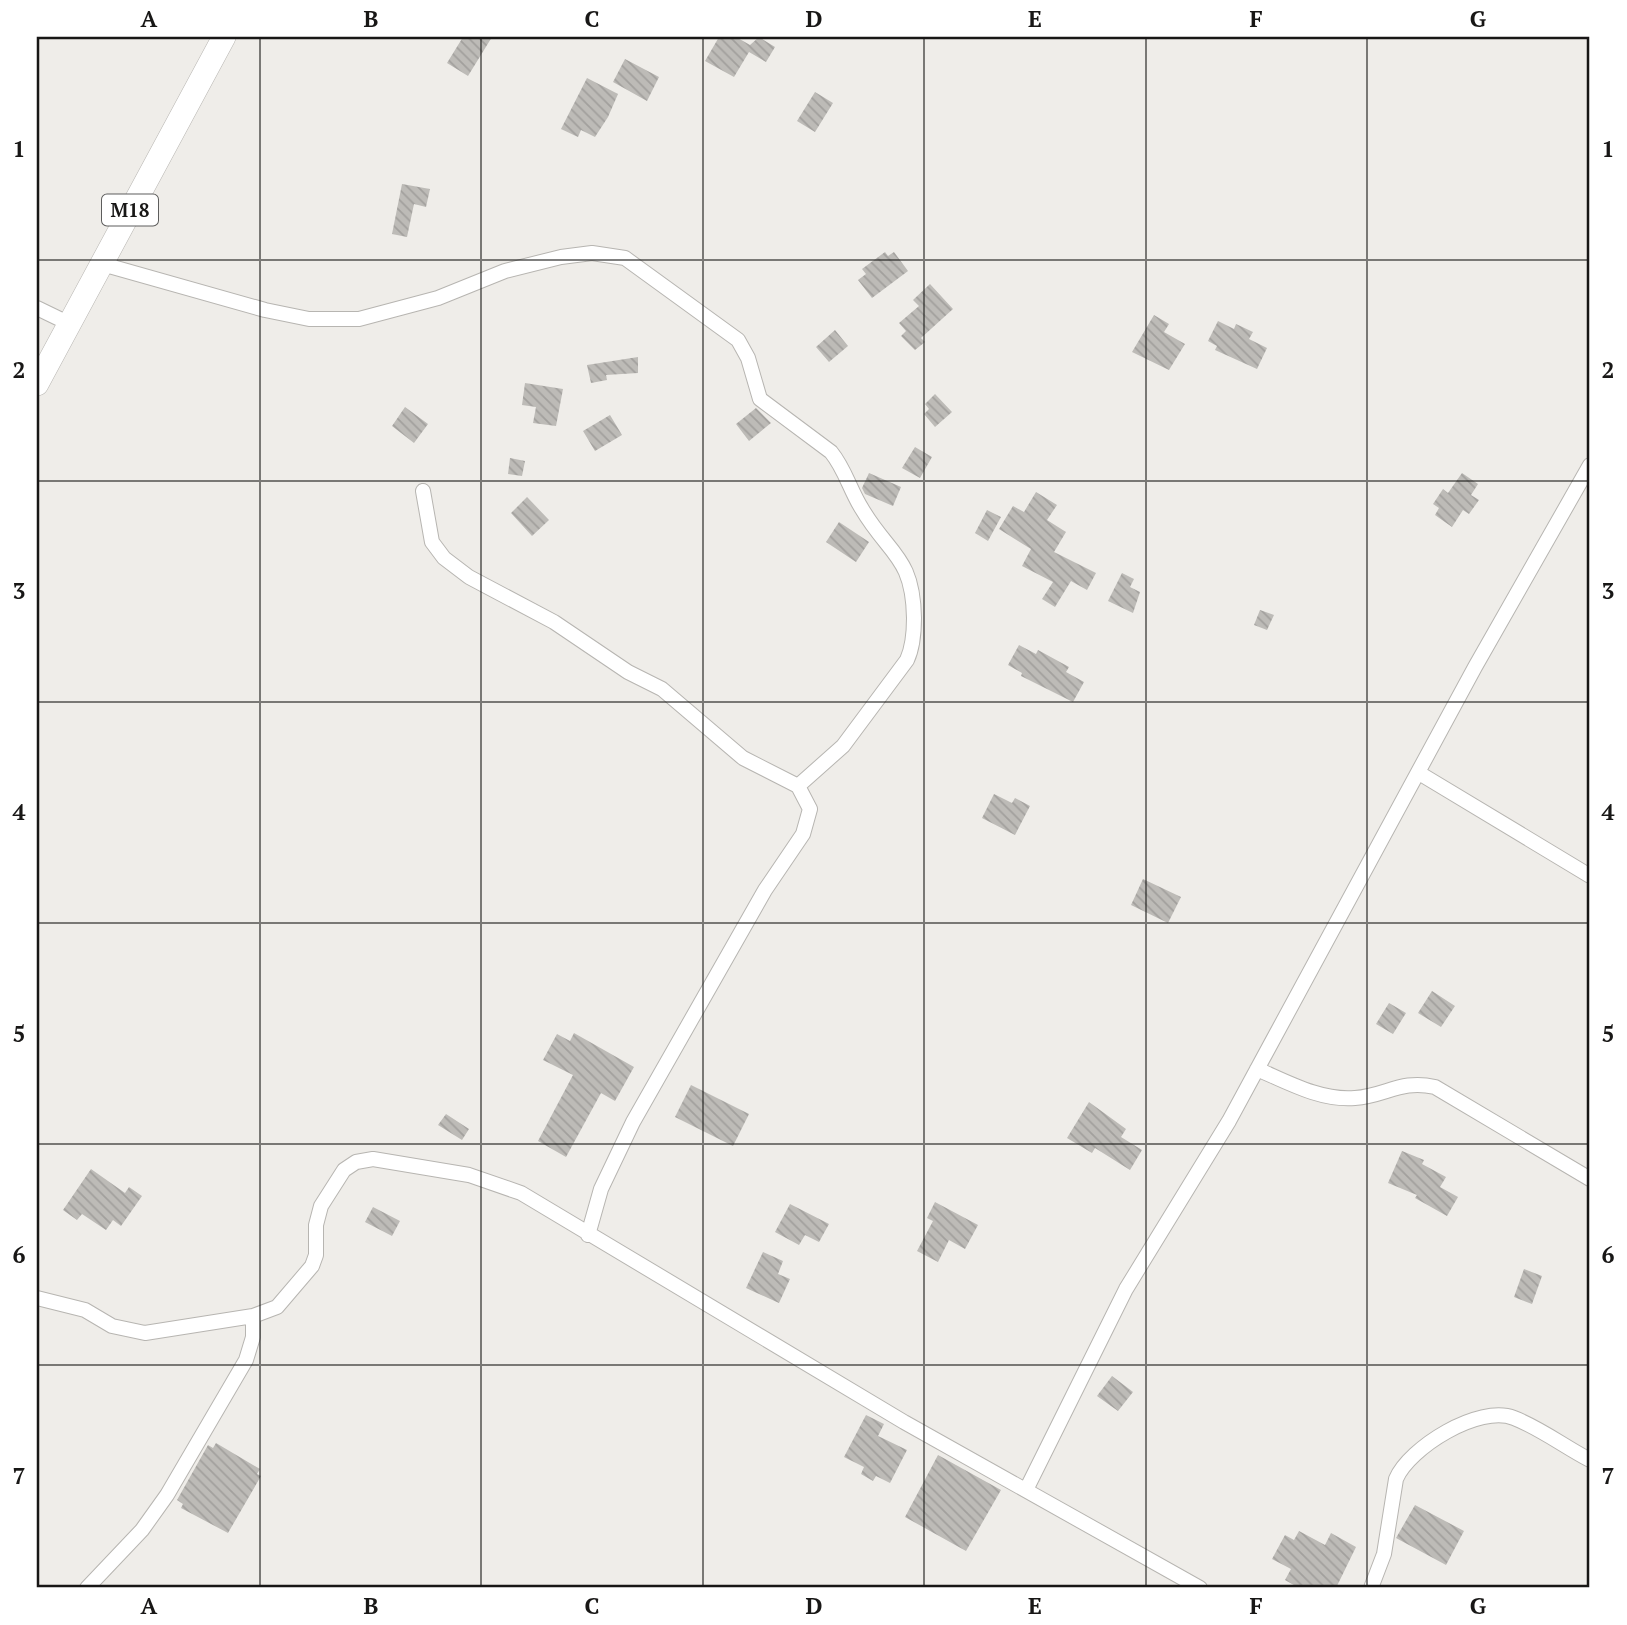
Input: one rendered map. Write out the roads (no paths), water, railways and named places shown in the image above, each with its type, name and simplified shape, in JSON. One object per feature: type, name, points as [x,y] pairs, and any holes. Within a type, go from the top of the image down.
[{"type":"main road","name":"M18","points":[[37,384],[224,37]]},
{"type":"street","points":[[102,264],[264,310],[309,319],[359,319],[438,298],[505,271],[561,257],[592,253],[625,258],[706,314],[738,340],[761,399],[838,460],[864,513],[907,569],[912,581],[912,643],[907,660],[843,746],[798,786]]},
{"type":"street","points":[[37,308],[70,324]]},
{"type":"street","points":[[1026,1490],[1126,1289],[1187,1192],[1257,1069],[1547,538],[1590,465]]},
{"type":"street","points":[[423,491],[432,542],[444,558],[469,577],[544,616],[628,672],[662,689],[727,747],[798,786],[810,809],[803,834],[765,890],[633,1122],[601,1189],[588,1235]]},
{"type":"street","points":[[1419,772],[1590,876]]},
{"type":"street","points":[[1257,1069],[1296,1086],[1338,1098],[1372,1096],[1405,1084],[1435,1087],[1590,1179]]},
{"type":"street","points":[[37,1298],[85,1310],[111,1326],[145,1332],[253,1316],[277,1307],[312,1266],[316,1255],[316,1225],[321,1206],[344,1170],[356,1162],[373,1158],[499,1183],[1026,1490],[1200,1588]]},
{"type":"street","points":[[87,1588],[142,1530],[167,1495],[246,1360],[253,1337],[253,1316]]},
{"type":"street","points":[[1371,1588],[1384,1553],[1395,1479],[1400,1469],[1415,1453],[1440,1435],[1480,1419],[1512,1417],[1590,1460]]}]
